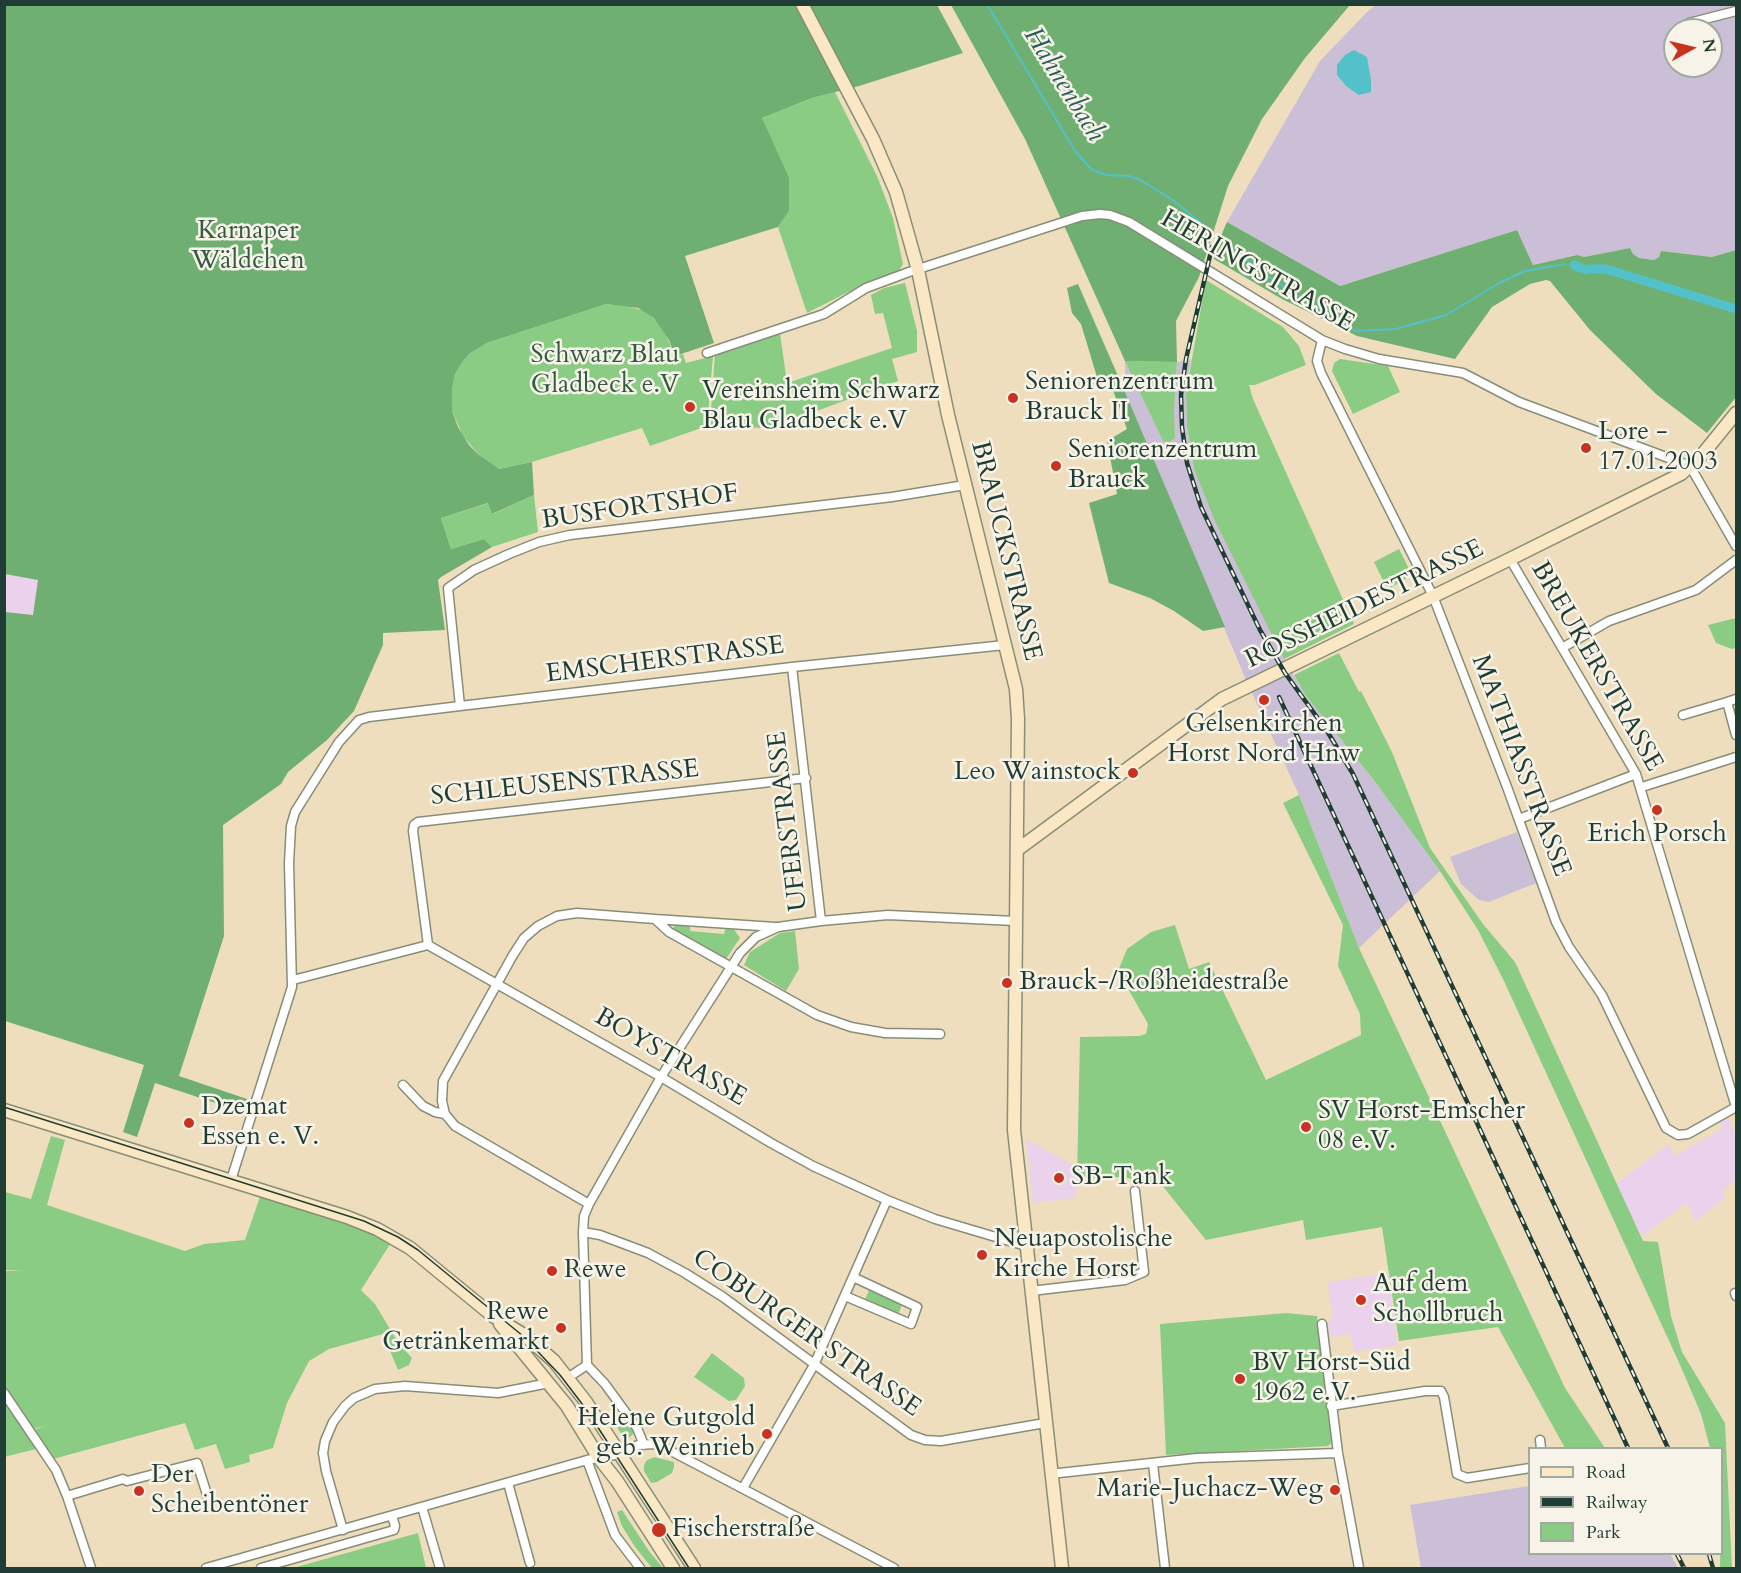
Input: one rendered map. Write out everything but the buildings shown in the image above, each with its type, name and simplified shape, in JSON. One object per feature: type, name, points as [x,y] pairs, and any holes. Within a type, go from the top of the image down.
[{"type":"main road","name":"BRAUCKSTRASSE","points":[[802,4],[877,149],[896,192],[918,270],[948,415],[1016,689],[1018,719],[1014,1138],[1062,1569]]},
{"type":"main road","name":"ROSSHEIDESTRASSE","points":[[1017,850],[1222,699],[1671,480],[1702,455],[1737,413]]},
{"type":"main road","points":[[4,1110],[347,1217],[377,1229],[410,1248],[493,1316],[524,1335],[555,1360],[620,1454],[694,1569]]},
{"type":"main road","points":[[493,1316],[567,1406],[593,1459],[617,1481],[673,1569]]},
{"type":"street","points":[[1709,18],[1737,11]]},
{"type":"street","name":"HERINGSTRASSE","points":[[706,353],[824,314],[866,288],[918,270],[1082,216],[1110,215],[1128,222],[1322,340],[1345,350],[1379,359],[1463,373],[1518,402],[1690,466]]},
{"type":"street","name":"MATHIASSTRASSE","points":[[1322,340],[1317,361],[1433,596],[1562,935],[1602,995],[1666,1128],[1678,1135],[1688,1134],[1736,1107]]},
{"type":"street","points":[[1690,466],[1737,546]]},
{"type":"street","name":"BUSFORTSHOF","points":[[460,706],[448,588],[474,570],[509,554],[539,542],[570,535],[892,497],[965,484]]},
{"type":"street","name":"BREUKERSTRASSE","points":[[1510,559],[1636,774],[1736,1107]]},
{"type":"street","points":[[1562,648],[1609,621],[1696,590],[1737,560]]},
{"type":"street","name":"EMSCHERSTRASSE","points":[[231,1180],[293,980],[289,853],[291,826],[295,812],[339,742],[359,720],[792,667],[1005,645]]},
{"type":"street","name":"UFERSTRASSE","points":[[792,667],[821,921],[888,915],[1015,921]]},
{"type":"street","points":[[1683,715],[1737,699]]},
{"type":"street","points":[[1727,702],[1737,735]]},
{"type":"street","points":[[1641,788],[1736,758]]},
{"type":"street","points":[[1519,819],[1636,774]]},
{"type":"street","name":"SCHLEUSENSTRASSE","points":[[428,945],[413,831],[414,825],[418,822],[806,778]]},
{"type":"street","points":[[589,1203],[455,1126],[445,1113],[442,1101],[442,1081],[524,938],[537,926],[557,916],[577,913],[778,927],[821,921]]},
{"type":"street","points":[[655,919],[669,932],[817,1015],[851,1027],[885,1033],[940,1034]]},
{"type":"street","points":[[644,1445],[637,1428],[605,1384],[587,1365],[584,1216],[589,1203],[661,1077],[740,953],[756,937],[778,927]]},
{"type":"street","points":[[293,980],[428,945]]},
{"type":"street","name":"BOYSTRASSE","points":[[428,945],[498,983],[802,1160],[886,1200],[935,1219],[1026,1246]]},
{"type":"street","points":[[403,1085],[423,1106],[435,1112],[445,1113]]},
{"type":"street","points":[[1031,1291],[1125,1280],[1144,1272],[1135,1191]]},
{"type":"street","points":[[743,1488],[814,1365],[886,1200]]},
{"type":"street","name":"COBURGER STRASSE","points":[[584,1233],[600,1235],[648,1253],[685,1272],[723,1297],[912,1435],[925,1440],[941,1441],[1045,1423]]},
{"type":"street","points":[[845,1296],[911,1324],[917,1307],[853,1277]]},
{"type":"street","points":[[1322,1324],[1338,1453],[1359,1569]]},
{"type":"street","points":[[568,1377],[587,1365]]},
{"type":"street","points":[[343,1530],[323,1453],[333,1422],[354,1398],[375,1389],[405,1386],[498,1393],[549,1383]]},
{"type":"street","points":[[1331,1406],[1425,1391],[1441,1391],[1444,1397],[1457,1474],[1467,1478],[1528,1468]]},
{"type":"street","points":[[4,1393],[47,1454],[67,1496],[91,1569]]},
{"type":"street","points":[[206,1569],[593,1459],[620,1454],[638,1445],[654,1444],[743,1488],[894,1569]]},
{"type":"street","points":[[1050,1474],[1197,1458],[1338,1453]]},
{"type":"street","points":[[593,1459],[615,1535],[640,1569]]},
{"type":"street","points":[[67,1496],[123,1479],[127,1481],[197,1462],[210,1504]]},
{"type":"street","points":[[1153,1464],[1165,1569]]},
{"type":"street","points":[[508,1483],[530,1563]]},
{"type":"street","points":[[422,1507],[440,1569]]},
{"type":"street","points":[[261,1569],[393,1530],[395,1526],[392,1516]]},
{"type":"shaded area","points":[[1376,5],[1736,5],[1736,250],[1712,257],[1661,251],[1659,257],[1654,260],[1639,258],[1630,248],[1584,257],[1576,255],[1533,265],[1517,230],[1340,286],[1227,222],[1320,61]]},
{"type":"shaded area","points":[[1191,359],[1186,392],[1187,426],[1194,469],[1284,659],[1306,696],[1373,779],[1440,871],[1359,948],[1299,795],[1246,680],[1125,392],[1125,361],[1163,440],[1168,443],[1175,438],[1177,362]]},
{"type":"shaded area","points":[[4,574],[39,580],[33,615],[5,612]]},
{"type":"shaded area","points":[[1517,832],[1536,883],[1489,902],[1479,900],[1461,884],[1450,857]]},
{"type":"shaded area","points":[[1729,1119],[1736,1137],[1736,1180],[1722,1191],[1726,1198],[1695,1221],[1687,1203],[1641,1237],[1616,1184],[1669,1144],[1675,1156],[1723,1128],[1719,1122]]},
{"type":"shaded area","points":[[1026,1139],[1078,1168],[1076,1198],[1033,1203]]},
{"type":"shaded area","name":"Auf dem Schollbruch","points":[[1388,1273],[1397,1345],[1354,1352],[1351,1334],[1330,1337],[1328,1325],[1332,1314],[1329,1282]]},
{"type":"shaded area","points":[[1528,1486],[1528,1555],[1671,1555],[1678,1568],[1421,1568],[1410,1505]]},
{"type":"green space","name":"Karnaper Wäldchen","points":[[5,5],[937,5],[963,53],[859,86],[812,98],[762,118],[789,178],[789,211],[778,227],[685,256],[714,343],[675,356],[669,340],[654,318],[638,308],[606,304],[487,343],[469,354],[463,361],[455,374],[452,389],[452,411],[458,427],[469,445],[499,469],[532,462],[534,495],[492,514],[488,503],[441,518],[451,549],[484,539],[492,547],[438,580],[445,630],[383,633],[383,645],[354,711],[327,740],[288,772],[281,784],[223,825],[224,936],[179,1076],[247,1099],[243,1112],[155,1083],[137,1137],[123,1132],[144,1065],[5,1021],[5,612],[33,615],[38,580],[5,574]]},
{"type":"green space","points":[[951,5],[1350,5],[1305,58],[1262,119],[1228,186],[1199,277],[1176,321],[1177,362],[1125,361],[1025,139]]},
{"type":"green space","points":[[835,92],[877,176],[893,218],[903,264],[898,272],[864,284],[807,313],[778,227],[789,211],[762,118],[812,98]]},
{"type":"green space","points":[[1227,222],[1340,286],[1517,230],[1533,265],[1577,255],[1584,257],[1630,248],[1639,258],[1654,260],[1659,257],[1661,251],[1712,257],[1736,250],[1736,397],[1707,433],[1656,394],[1590,330],[1550,281],[1546,280],[1530,284],[1492,307],[1455,359],[1357,336],[1282,299],[1214,259],[1217,245]]},
{"type":"green space","points":[[1206,280],[1283,327],[1299,346],[1306,365],[1255,385],[1249,385],[1253,399],[1354,624],[1284,659],[1215,521],[1194,469],[1187,426],[1186,392]]},
{"type":"green space","points":[[905,283],[917,331],[917,352],[892,359],[898,381],[784,423],[764,428],[710,426],[715,353],[780,333],[787,383],[892,348],[883,313],[875,314],[871,295],[884,288]]},
{"type":"green space","points":[[1078,284],[1225,627],[1203,631],[1150,598],[1109,583],[1089,503],[1117,494],[1107,441],[1127,429],[1109,379],[1097,377],[1081,324],[1072,313],[1067,288]]},
{"type":"green space","name":"Schwarz Blau Gladbeck e.V","points":[[606,304],[645,311],[663,328],[675,356],[683,354],[686,363],[713,356],[707,426],[650,446],[642,428],[532,462],[499,469],[489,464],[463,436],[452,411],[455,374],[463,361],[469,354],[487,343]]},
{"type":"green space","points":[[1340,359],[1388,366],[1400,392],[1353,414],[1332,371],[1334,363]]},
{"type":"green space","points":[[1125,361],[1177,362],[1175,438],[1168,443],[1163,441]]},
{"type":"green space","points":[[534,495],[538,532],[492,547],[484,539],[451,549],[441,518],[489,503],[493,514]]},
{"type":"green space","points":[[1399,549],[1412,575],[1392,587],[1396,595],[1391,597],[1374,562]]},
{"type":"green space","points":[[1736,618],[1736,648],[1732,649],[1716,643],[1708,625]]},
{"type":"green space","points":[[1339,653],[1392,752],[1430,848],[1483,924],[1515,962],[1643,1241],[1658,1242],[1671,1316],[1682,1352],[1725,1423],[1732,1568],[1720,1568],[1720,1555],[1723,1555],[1723,1447],[1710,1447],[1701,1414],[1681,1367],[1504,981],[1478,930],[1440,871],[1373,779],[1306,696],[1294,675]]},
{"type":"green space","points":[[1299,795],[1359,948],[1565,1388],[1604,1447],[1564,1447],[1498,1327],[1399,1341],[1382,1227],[1306,1240],[1303,1220],[1206,1240],[1161,1184],[1122,1177],[1077,1178],[1080,1037],[1146,1034],[1148,1024],[1118,971],[1127,949],[1151,932],[1175,925],[1189,969],[1209,962],[1266,1080],[1361,1035],[1360,1014],[1338,966],[1343,925],[1283,803]]},
{"type":"green space","points":[[676,924],[690,925],[690,931],[724,934],[726,927],[733,928],[740,938],[726,959],[674,931]]},
{"type":"green space","points":[[795,931],[799,969],[786,991],[744,965],[750,952],[780,933]]},
{"type":"green space","points":[[51,1136],[65,1140],[47,1205],[185,1251],[204,1244],[245,1240],[262,1191],[394,1238],[361,1290],[375,1304],[399,1344],[412,1358],[409,1365],[398,1370],[383,1334],[329,1349],[309,1361],[287,1403],[273,1448],[249,1455],[250,1462],[225,1469],[216,1444],[195,1450],[185,1423],[53,1459],[34,1430],[47,1425],[34,1429],[5,1387],[4,1271],[25,1271],[5,1270],[5,1192],[31,1199]]},
{"type":"green space","points":[[869,1290],[902,1305],[898,1315],[865,1300]]},
{"type":"green space","name":"BV Horst-Süd 1962 e.V.","points":[[1286,1313],[1317,1316],[1333,1441],[1328,1446],[1166,1455],[1160,1324]]},
{"type":"green space","points":[[712,1353],[744,1378],[745,1386],[736,1400],[729,1401],[694,1377]]},
{"type":"green space","points":[[5,1400],[40,1448],[4,1457]]},
{"type":"green space","points":[[623,1418],[634,1433],[626,1439],[614,1423]]},
{"type":"green space","points":[[654,1457],[674,1462],[674,1467],[672,1473],[651,1483],[644,1471],[644,1466],[646,1461]]},
{"type":"green space","points":[[622,1510],[663,1568],[652,1568],[635,1547],[622,1526],[617,1512]]},
{"type":"green space","points":[[418,1533],[426,1568],[293,1568]]},
{"type":"water","points":[[1354,50],[1367,57],[1371,92],[1359,95],[1346,86],[1337,75],[1337,65],[1345,55]]},
{"type":"waterway","name":"Hahnenbach","points":[[987,4],[1075,151],[1092,170],[1107,175],[1129,176],[1141,180],[1174,201],[1205,226]]},
{"type":"waterway","name":"Hahnenbach","points":[[1229,247],[1273,280],[1324,312]]},
{"type":"waterway","name":"Hahnenbach","points":[[1338,321],[1356,331],[1396,329],[1446,315],[1501,282],[1525,271],[1565,264]]},
{"type":"waterway","name":"Hahnenbach","points":[[1574,265],[1586,270]]},
{"type":"waterway","name":"Hahnenbach","points":[[1590,269],[1606,269],[1736,309]]},
{"type":"tram line","points":[[4,1107],[364,1221],[398,1237],[418,1250],[523,1336],[560,1375],[586,1409],[689,1568]]},
{"type":"railway","points":[[1212,247],[1186,359],[1181,395],[1182,427],[1187,463],[1201,507],[1260,630],[1285,673],[1327,731],[1353,774],[1668,1447]]},
{"type":"railway","points":[[1279,697],[1628,1447]]},
{"type":"railway","points":[[1678,1555],[1684,1568]]},
{"type":"railway","points":[[1709,1555],[1713,1568]]},
{"type":"place","name":"Seniorenzentrum Brauck II","points":[[1013,398]]},
{"type":"place","name":"Vereinsheim Schwarz Blau Gladbeck e.V","points":[[690,407]]},
{"type":"place","name":"Lore - 17.01.2003","points":[[1586,448]]},
{"type":"place","name":"Seniorenzentrum Brauck","points":[[1056,466]]},
{"type":"place","name":"Gelsenkirchen Horst Nord Hnw","points":[[1264,700]]},
{"type":"place","name":"Leo Wainstock","points":[[1133,773]]},
{"type":"place","name":"Erich Porsch","points":[[1657,810]]},
{"type":"place","name":"Brauck-/Roßheidestraße","points":[[1007,983]]},
{"type":"place","name":"Dzemat Essen e. V.","points":[[189,1123]]},
{"type":"place","name":"SV Horst-Emscher 08 e.V.","points":[[1306,1127]]},
{"type":"place","name":"SB-Tank","points":[[1059,1178]]},
{"type":"place","name":"Neuapostolische Kirche Horst","points":[[982,1255]]},
{"type":"place","name":"Rewe","points":[[552,1271]]},
{"type":"place","name":"Auf dem Schollbruch","points":[[1361,1300]]},
{"type":"place","name":"Rewe Getränkemarkt","points":[[561,1328]]},
{"type":"place","name":"BV Horst-Süd 1962 e.V.","points":[[1240,1379]]},
{"type":"place","name":"Helene Gutgold geb. Weinrieb","points":[[767,1434]]},
{"type":"place","name":"Marie-Juchacz-Weg","points":[[1335,1490]]},
{"type":"place","name":"Der Scheibentöner","points":[[139,1491]]},
{"type":"place","name":"Fischerstraße","points":[[659,1530]]}]
